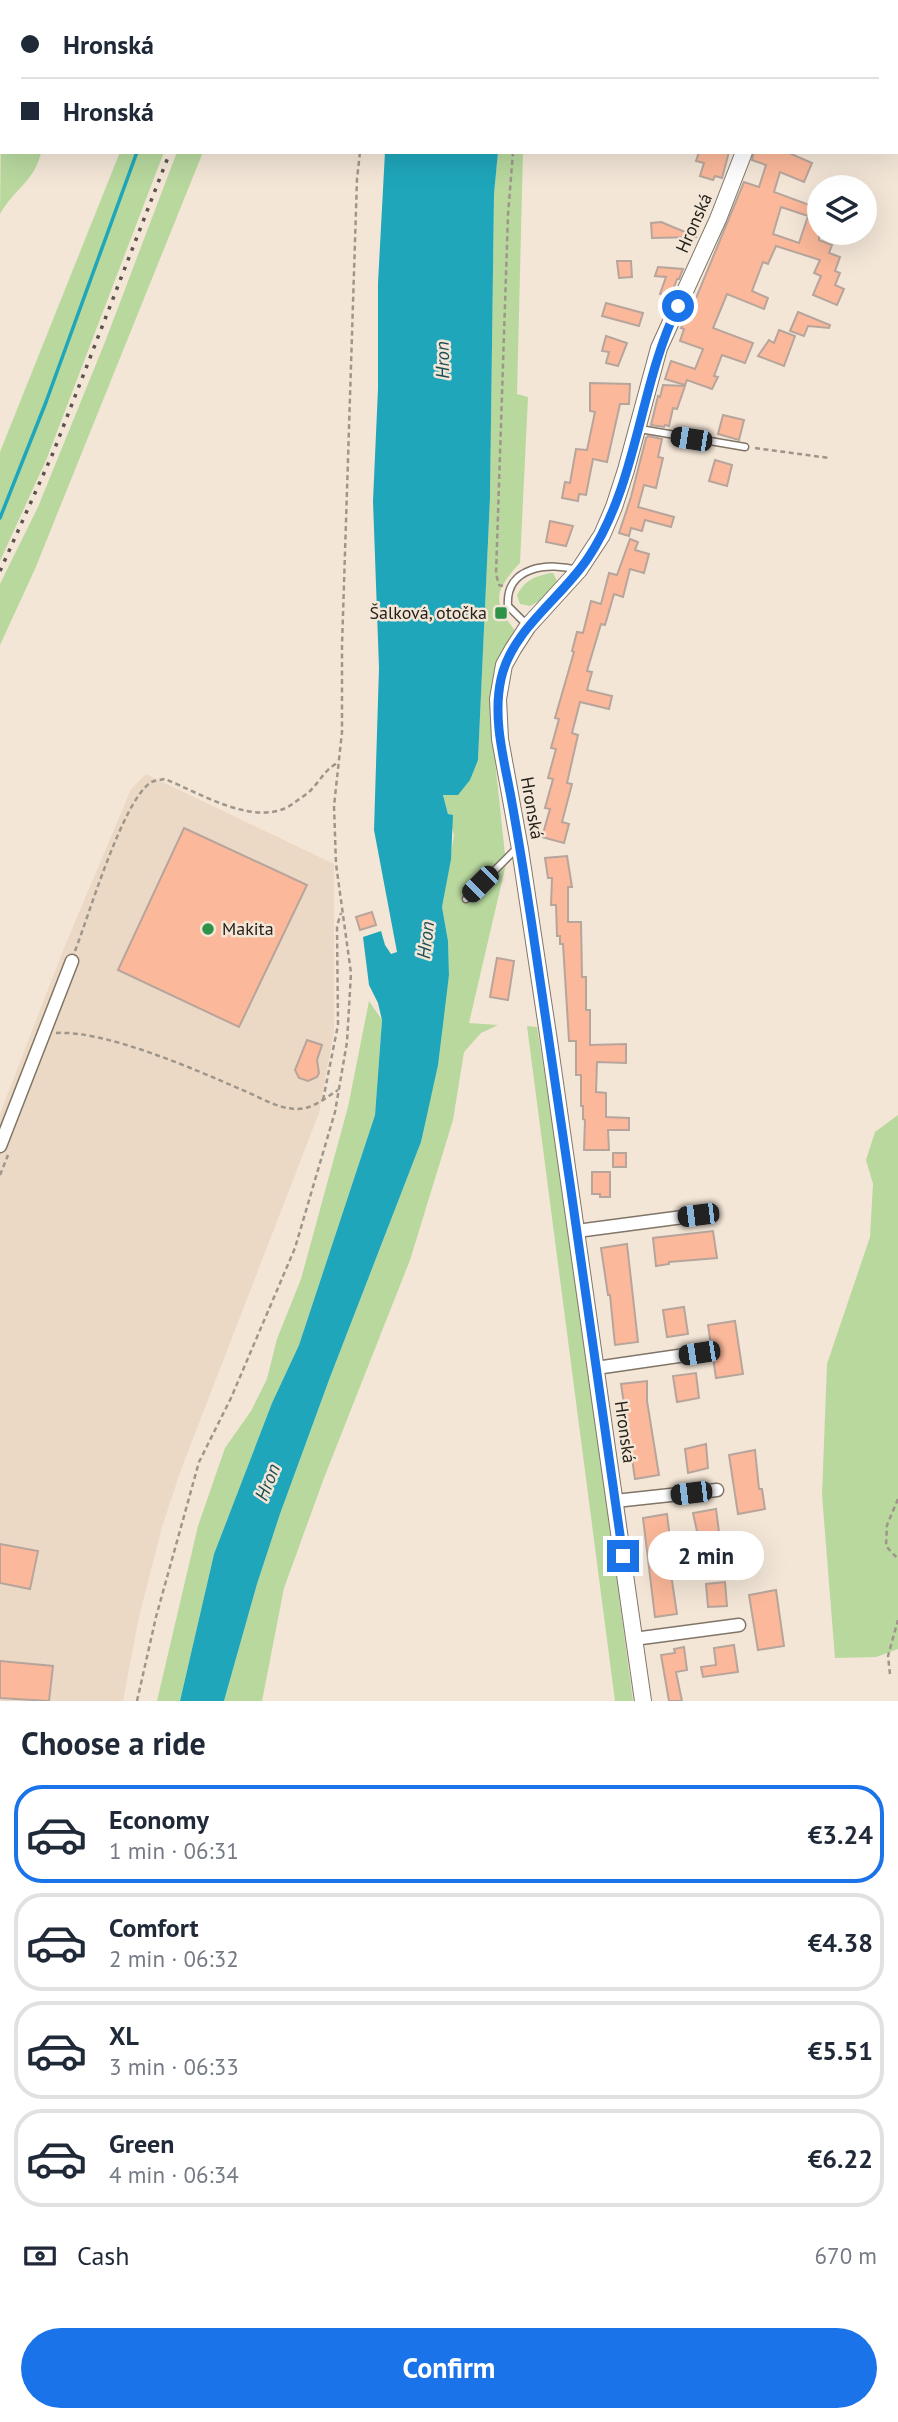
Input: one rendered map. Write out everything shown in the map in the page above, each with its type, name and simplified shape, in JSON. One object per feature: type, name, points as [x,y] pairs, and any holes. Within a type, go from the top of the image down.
[{"type":"street","name":"Hronská","points":[[643,1701],[520,846],[500,740],[498,699],[504,665],[528,626],[579,570],[602,535],[614,507],[638,429],[659,348],[718,219],[743,154]]},
{"type":"street","points":[[0,1146],[72,961]]},
{"type":"street","points":[[577,1231],[698,1215]]},
{"type":"street","points":[[596,1368],[699,1353]]},
{"type":"street","points":[[615,1501],[716,1490]]},
{"type":"street","points":[[635,1639],[739,1625]]},
{"type":"lane","points":[[638,429],[745,447]]},
{"type":"lane","points":[[528,626],[508,606],[507,596],[516,580],[537,568],[551,565],[579,570]]},
{"type":"lane","points":[[466,899],[520,846]]},
{"type":"path","points":[[137,1701],[156,1616],[199,1462],[246,1365],[295,1248],[335,1112],[347,1042],[351,973],[342,912],[334,806],[342,732],[342,632],[360,154]]},
{"type":"path","points":[[510,587],[499,585],[496,574],[508,215],[513,154]]},
{"type":"path","points":[[745,447],[829,458]]},
{"type":"path","points":[[72,961],[122,825],[139,794],[152,781],[165,779],[245,812],[263,814],[288,807],[311,790],[332,765],[338,763]]},
{"type":"path","points":[[323,1100],[338,1026],[337,926],[342,912]]},
{"type":"path","points":[[55,1034],[67,1033],[124,1045],[208,1075],[278,1106],[296,1110],[311,1108],[338,1090]]},
{"type":"path","points":[[898,1500],[887,1525],[886,1546],[898,1559]]},
{"type":"path","points":[[890,1674],[888,1656],[898,1620]]},
{"type":"shaded area","points":[[146,774],[334,864],[334,1031],[319,1113],[182,1467],[162,1527],[139,1617],[123,1701],[0,1701],[0,1114],[64,948],[131,789]]},
{"type":"green space","points":[[1,154],[41,154],[28,179],[0,214]]},
{"type":"green space","points":[[119,154],[163,154],[47,458],[0,561],[0,452]]},
{"type":"green space","points":[[176,154],[202,154],[35,569],[0,645],[0,584],[38,507],[105,342]]},
{"type":"green space","points":[[498,154],[523,154],[517,394],[528,397],[520,563],[505,581],[499,596],[503,612],[516,632],[501,653],[493,680],[490,714],[506,864],[469,1023],[498,1025],[481,1033],[464,1052],[453,1120],[410,1260],[324,1478],[284,1588],[262,1701],[224,1701],[280,1514],[421,1142],[449,975],[448,941],[442,907],[454,835],[443,795],[478,760],[490,498],[494,194]]},
{"type":"green space","points":[[553,573],[557,581],[541,600],[530,606],[520,604],[517,595],[523,586]]},
{"type":"green space","points":[[369,1001],[382,1020],[375,1115],[299,1345],[272,1403],[214,1554],[180,1701],[157,1701],[198,1526],[225,1448],[251,1411],[267,1379],[277,1339],[301,1279],[348,1107]]},
{"type":"green space","points":[[527,1026],[537,1027],[569,1224],[633,1701],[615,1701]]},
{"type":"green space","points":[[898,1115],[898,1649],[876,1657],[835,1658],[822,1495],[827,1364],[870,1237],[873,1184],[866,1160],[875,1132]]},
{"type":"water","name":"Hron","points":[[385,154],[498,154],[494,194],[490,498],[478,760],[470,780],[458,795],[443,795],[448,814],[453,815],[451,859],[442,907],[448,941],[449,975],[438,1065],[421,1142],[280,1514],[224,1701],[180,1701],[214,1554],[272,1403],[299,1345],[375,1115],[382,1020],[378,1003],[369,985],[363,937],[381,931],[391,954],[397,952],[374,830],[379,668],[373,501],[378,389],[378,283]]},
{"type":"building","points":[[698,154],[728,154],[722,178],[715,176],[713,180],[700,176],[704,163],[696,161]]},
{"type":"building","points":[[754,154],[792,154],[812,163],[804,182],[780,172],[774,192],[807,204],[807,216],[781,207],[773,234],[799,243],[807,219],[807,245],[832,245],[829,253],[840,257],[835,271],[840,273],[835,285],[844,289],[837,305],[813,295],[821,276],[814,273],[820,260],[776,246],[768,264],[763,262],[752,291],[768,298],[764,309],[727,294],[713,328],[753,343],[745,363],[722,355],[714,376],[718,377],[712,389],[687,380],[685,385],[665,379],[671,361],[695,369],[703,349],[680,341],[684,319],[687,320],[744,182],[759,187],[766,165],[752,160]]},
{"type":"building","points":[[661,222],[697,237],[652,238],[651,223]]},
{"type":"building","points":[[617,261],[631,261],[632,277],[619,278]]},
{"type":"building","points":[[658,267],[683,269],[670,298],[660,294],[666,277],[655,276]]},
{"type":"building","points":[[606,303],[643,313],[639,326],[602,316]]},
{"type":"building","points":[[798,312],[830,325],[829,328],[808,326],[804,336],[790,331]]},
{"type":"building","points":[[779,330],[795,336],[784,366],[758,356],[769,340],[774,343]]},
{"type":"building","points":[[606,336],[627,343],[618,366],[606,363],[609,352],[602,351]]},
{"type":"building","points":[[590,383],[630,384],[629,404],[620,404],[607,462],[593,459],[586,495],[579,494],[578,501],[562,498],[565,482],[570,483],[576,449],[587,450],[595,412],[590,411]]},
{"type":"building","points":[[663,385],[685,386],[677,409],[673,408],[669,426],[664,427],[651,425]]},
{"type":"building","points":[[723,415],[744,420],[739,440],[718,434]]},
{"type":"building","points":[[648,436],[662,439],[658,457],[663,458],[656,488],[644,485],[638,507],[674,517],[671,527],[645,520],[642,531],[631,528],[629,536],[619,533]]},
{"type":"building","points":[[715,460],[732,465],[727,486],[709,481]]},
{"type":"building","points":[[550,521],[573,526],[566,546],[546,542]]},
{"type":"building","points":[[630,539],[638,542],[635,550],[649,554],[644,573],[630,569],[623,597],[614,594],[605,625],[601,624],[587,671],[592,672],[587,690],[612,696],[609,709],[580,702],[572,733],[578,735],[567,783],[572,784],[562,822],[569,824],[564,843],[542,837],[550,809],[545,808],[553,779],[548,778],[556,749],[551,748],[559,719],[555,718],[577,632],[583,633],[591,601],[601,604],[609,573],[617,575]]},
{"type":"building","points":[[184,828],[307,885],[239,1027],[118,970]]},
{"type":"building","points":[[567,856],[572,887],[568,887],[568,922],[581,922],[582,977],[586,977],[586,1010],[590,1010],[590,1045],[626,1044],[626,1063],[597,1062],[596,1092],[606,1093],[606,1117],[629,1118],[629,1130],[608,1130],[609,1150],[584,1150],[585,1120],[581,1106],[581,1075],[576,1075],[576,1041],[569,1041],[563,944],[560,944],[560,936],[557,936],[556,905],[551,905],[552,878],[548,878],[545,858]]},
{"type":"building","points":[[372,912],[376,925],[360,930],[356,917]]},
{"type":"building","points":[[497,958],[514,961],[508,1000],[490,997]]},
{"type":"building","points":[[307,1040],[322,1045],[317,1060],[319,1073],[308,1081],[299,1078],[295,1070]]},
{"type":"building","points":[[613,1153],[626,1153],[626,1167],[613,1167]]},
{"type":"building","points":[[592,1172],[610,1172],[610,1197],[592,1194]]},
{"type":"building","points":[[713,1231],[717,1258],[669,1262],[656,1266],[653,1238]]},
{"type":"building","points":[[627,1244],[638,1342],[615,1345],[610,1295],[601,1248]]},
{"type":"building","points":[[684,1307],[688,1334],[667,1337],[663,1310]]},
{"type":"building","points":[[735,1321],[743,1374],[716,1378],[708,1325]]},
{"type":"building","points":[[696,1373],[699,1398],[677,1402],[673,1376]]},
{"type":"building","points":[[647,1381],[647,1401],[659,1475],[635,1479],[621,1384]]},
{"type":"building","points":[[706,1444],[708,1468],[688,1473],[685,1449]]},
{"type":"building","points":[[755,1450],[759,1489],[762,1489],[765,1509],[738,1514],[729,1455]]},
{"type":"building","points":[[716,1509],[719,1532],[698,1536],[693,1513]]},
{"type":"building","points":[[667,1514],[672,1554],[694,1551],[695,1559],[673,1563],[675,1574],[671,1574],[677,1614],[655,1617],[643,1518]]},
{"type":"building","points":[[0,1544],[38,1551],[30,1589],[0,1583]]},
{"type":"building","points":[[725,1582],[727,1606],[708,1607],[706,1584]]},
{"type":"building","points":[[776,1590],[784,1646],[758,1650],[749,1595]]},
{"type":"building","points":[[734,1645],[738,1672],[703,1677],[701,1667],[716,1665],[714,1648]]},
{"type":"building","points":[[684,1647],[687,1670],[676,1672],[682,1701],[669,1701],[661,1655],[675,1653],[674,1649]]},
{"type":"building","points":[[0,1661],[53,1666],[49,1701],[0,1698]]},
{"type":"waterway","points":[[0,518],[46,402],[136,154]]},
{"type":"railway","points":[[0,571],[53,453],[169,154]]},
{"type":"place","name":"Šalková, otočka","points":[[501,613]]},
{"type":"place","name":"Makita","points":[[208,929]]},
{"type":"route","points":[[623,1556],[533,931],[500,740],[498,699],[504,665],[513,649],[528,626],[560,594],[579,570],[602,535],[626,470],[659,348],[678,306]]}]
